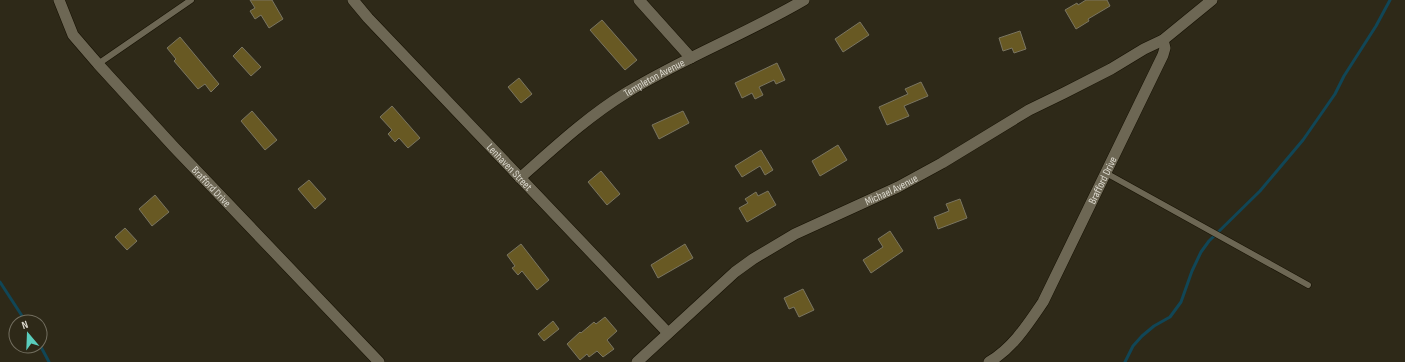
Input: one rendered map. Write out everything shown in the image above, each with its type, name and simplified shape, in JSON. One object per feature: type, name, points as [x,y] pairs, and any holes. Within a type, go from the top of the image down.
[{"type":"street","name":"Brafford Drive","points":[[59,0],[73,35],[98,64],[168,141],[380,362]]},
{"type":"street","name":"Lenhaven Street","points":[[353,0],[368,18],[668,334]]},
{"type":"street","points":[[639,0],[691,58]]},
{"type":"street","name":"Templeton Avenue","points":[[520,178],[596,112],[652,78],[780,14],[804,0]]},
{"type":"street","points":[[1163,40],[1212,0]]},
{"type":"street","name":"Brafford Drive","points":[[989,362],[1001,355],[1022,332],[1043,302],[1163,55],[1165,48],[1163,40]]},
{"type":"street","name":"Michael Avenue","points":[[637,362],[735,272],[753,259],[795,234],[898,187],[942,164],[1029,110],[1064,94],[1163,40]]},
{"type":"lane","points":[[98,64],[192,0]]},
{"type":"lane","points":[[1106,173],[1308,285]]},
{"type":"building","points":[[250,0],[272,0],[283,19],[269,28],[261,15],[255,19],[250,11],[255,8]]},
{"type":"building","points":[[1086,0],[1107,0],[1110,6],[1088,19],[1089,21],[1076,29],[1065,10]]},
{"type":"building","points":[[602,20],[637,60],[625,70],[590,30]]},
{"type":"building","points":[[860,22],[869,35],[843,52],[835,39]]},
{"type":"building","points":[[1020,31],[1026,49],[1014,53],[1012,48],[1003,51],[999,38]]},
{"type":"building","points":[[180,37],[219,84],[211,92],[205,84],[198,89],[174,61],[176,59],[167,48]]},
{"type":"building","points":[[242,47],[261,67],[251,76],[233,56]]},
{"type":"building","points":[[777,63],[785,80],[776,84],[774,80],[759,87],[763,95],[755,99],[752,93],[742,98],[735,83]]},
{"type":"building","points":[[519,78],[532,94],[521,103],[508,87]]},
{"type":"building","points":[[921,82],[928,96],[904,106],[909,116],[887,125],[879,107],[908,94],[905,89]]},
{"type":"building","points":[[392,106],[420,138],[408,148],[399,138],[395,142],[388,134],[392,130],[380,117]]},
{"type":"building","points":[[252,111],[277,140],[265,150],[241,121]]},
{"type":"building","points":[[683,111],[689,123],[659,139],[652,125]]},
{"type":"building","points":[[838,145],[847,160],[820,176],[812,161]]},
{"type":"building","points":[[761,150],[773,170],[765,175],[760,166],[742,177],[735,166]]},
{"type":"building","points":[[601,171],[620,194],[607,205],[588,182]]},
{"type":"building","points":[[309,180],[326,199],[315,209],[298,189]]},
{"type":"building","points":[[768,191],[776,205],[747,222],[739,208],[748,203],[745,199],[756,192],[758,196]]},
{"type":"building","points":[[155,195],[169,212],[152,226],[139,209]]},
{"type":"building","points":[[960,199],[967,218],[938,229],[934,217],[949,211],[946,204]]},
{"type":"building","points":[[125,228],[137,241],[127,250],[115,237]]},
{"type":"building","points":[[890,231],[903,251],[871,273],[863,260],[883,247],[878,239]]},
{"type":"building","points":[[521,244],[549,280],[537,290],[522,271],[518,275],[512,268],[515,266],[507,255]]},
{"type":"building","points":[[685,244],[693,258],[658,278],[651,265]]},
{"type":"building","points":[[803,289],[814,310],[799,317],[794,307],[789,309],[784,298]]},
{"type":"building","points":[[605,317],[617,331],[607,340],[614,349],[603,357],[597,351],[589,357],[587,354],[580,360],[567,344],[594,322],[596,324]]},
{"type":"building","points":[[553,321],[559,329],[544,341],[538,334]]},
{"type":"waterway","points":[[1125,362],[1133,346],[1142,336],[1154,326],[1170,317],[1181,302],[1192,271],[1201,252],[1209,241],[1260,191],[1303,140],[1335,94],[1344,76],[1376,26],[1390,0]]},
{"type":"waterway","points":[[0,282],[21,314]]},
{"type":"waterway","points":[[45,354],[49,362]]}]
